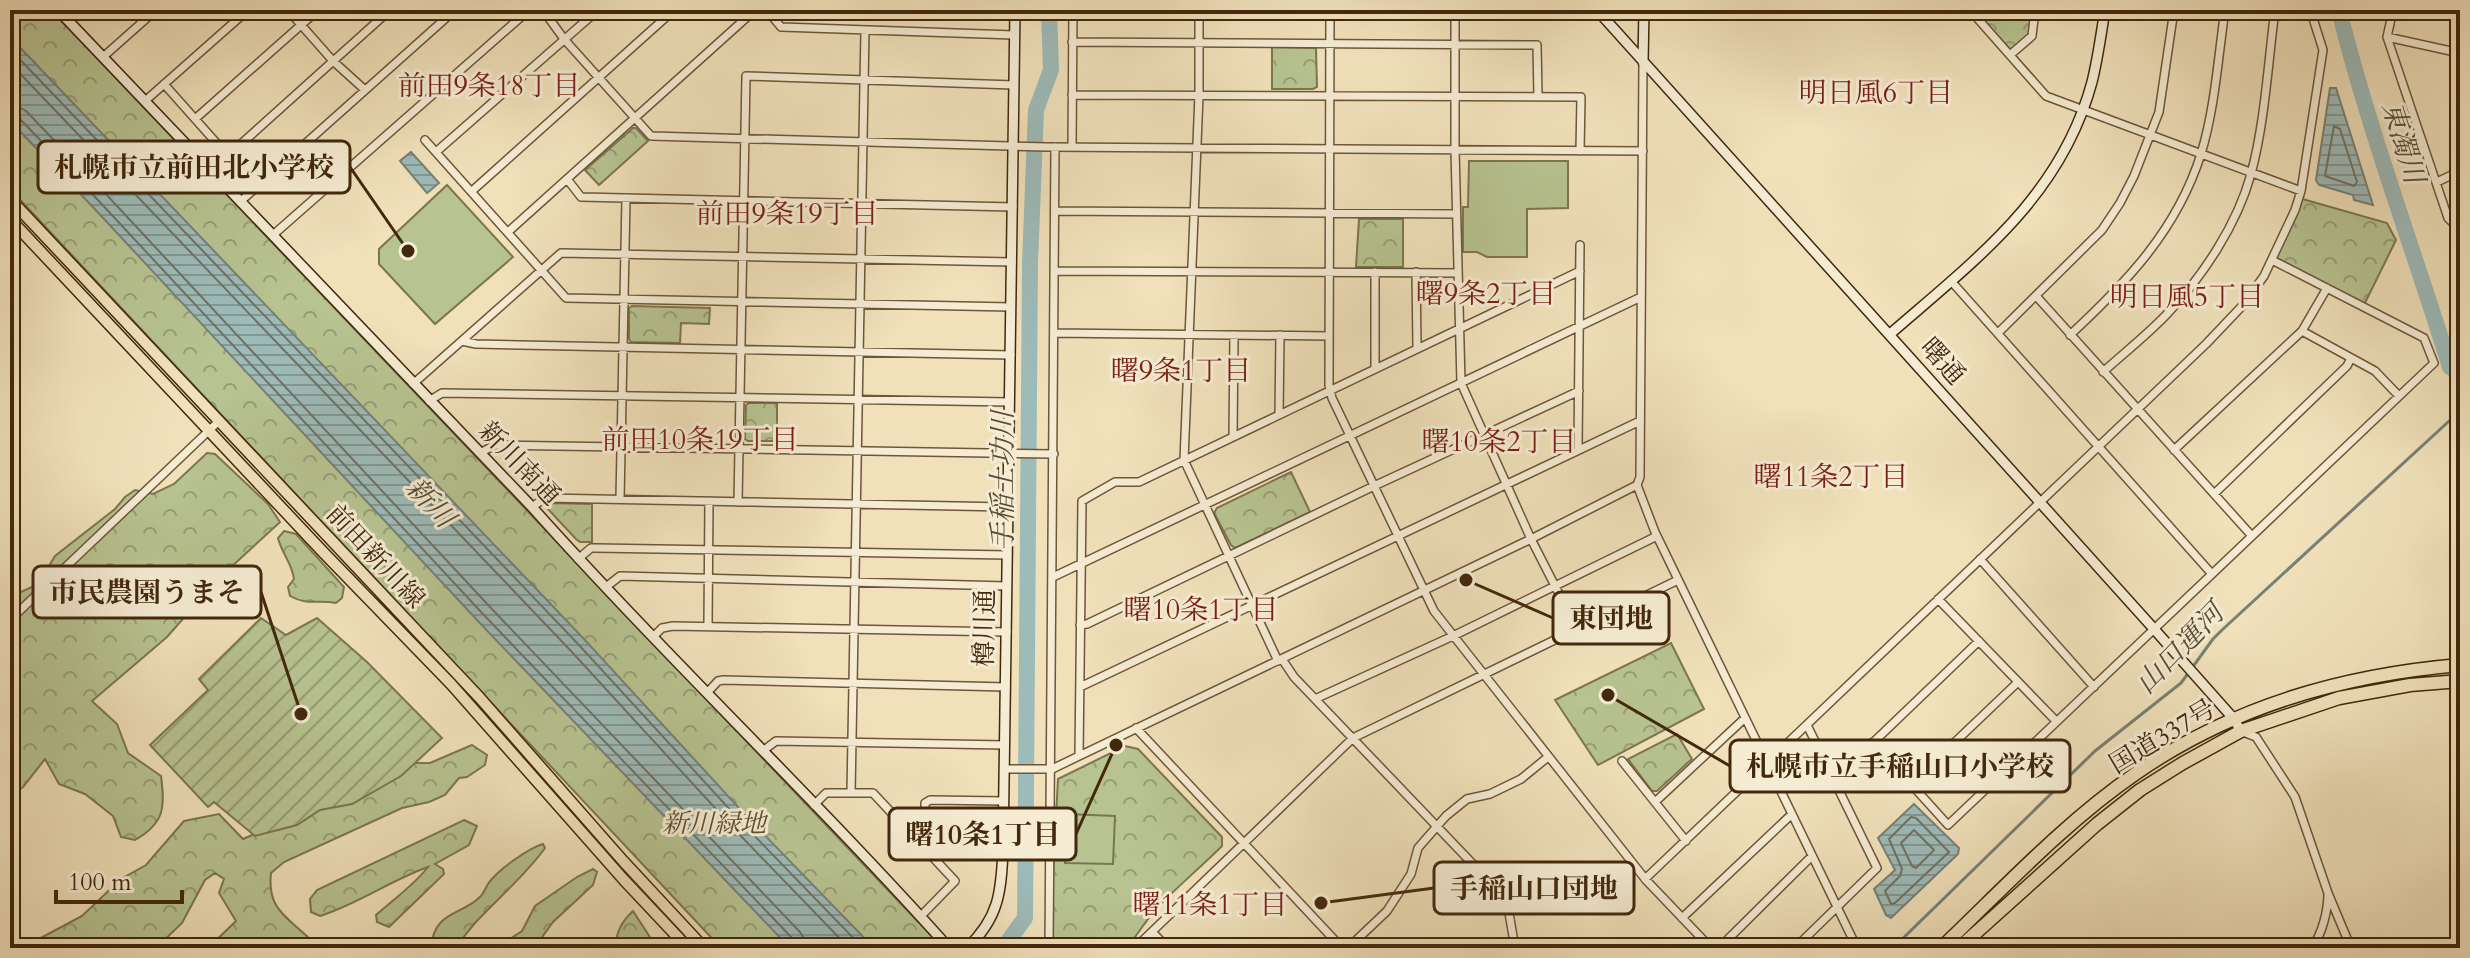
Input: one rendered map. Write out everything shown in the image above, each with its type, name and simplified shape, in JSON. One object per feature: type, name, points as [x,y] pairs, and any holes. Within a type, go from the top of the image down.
[{"type":"highway","name":"国道337号","points":[[1941,948],[2077,820],[2133,775],[2175,748],[2233,718],[2334,684],[2409,669],[2460,665]]},
{"type":"highway","name":"国道337号","points":[[1959,948],[2097,824],[2140,790],[2241,731],[2339,698],[2410,685],[2460,681]]},
{"type":"main road","name":"前田新川線","points":[[10,199],[479,697],[704,948]]},
{"type":"main road","name":"前田新川線","points":[[10,219],[451,684],[688,948]]},
{"type":"street","name":"新川南通","points":[[58,10],[949,948]]},
{"type":"street","points":[[103,57],[156,10]]},
{"type":"street","points":[[145,101],[248,10]]},
{"type":"street","points":[[288,10],[333,61],[365,90]]},
{"type":"street","points":[[195,119],[318,10]]},
{"type":"street","points":[[211,171],[390,10]]},
{"type":"street","points":[[241,201],[455,10]]},
{"type":"street","points":[[273,235],[529,10]]},
{"type":"street","points":[[543,10],[564,39],[651,136],[1051,147],[1643,151]]},
{"type":"street","points":[[436,152],[598,10]]},
{"type":"street","points":[[472,191],[674,10]]},
{"type":"street","points":[[508,232],[755,10]]},
{"type":"street","points":[[767,10],[781,27],[1014,35]]},
{"type":"street","name":"樽川通","points":[[967,948],[990,921],[1001,893],[1004,801],[1009,769],[1005,745],[1007,507],[1014,453],[1010,402],[1015,10]]},
{"type":"street","points":[[1072,147],[1073,10]]},
{"type":"street","points":[[1199,10],[1199,95],[1184,460],[1280,660],[1490,882],[1509,913],[1515,948]]},
{"type":"street","points":[[1330,10],[1330,390],[1434,611],[1645,879],[1711,948]]},
{"type":"street","points":[[1455,10],[1461,383],[1531,539],[1577,629]]},
{"type":"street","name":"曙通","points":[[1597,10],[2040,501],[2233,718],[2241,731]]},
{"type":"street","points":[[1644,10],[1640,477],[1637,485],[1657,536],[1857,948]]},
{"type":"street","points":[[1970,10],[2046,96],[2301,191]]},
{"type":"street","points":[[2010,55],[2032,36],[2035,10]]},
{"type":"street","points":[[1890,334],[2015,221],[2062,156],[2083,109],[2098,54],[2105,10]]},
{"type":"street","points":[[1998,333],[2102,230],[2134,176],[2159,112],[2174,10]]},
{"type":"street","points":[[2070,335],[2122,285],[2162,236],[2177,212],[2201,154],[2225,10]]},
{"type":"street","points":[[2103,372],[2167,314],[2215,252],[2244,196],[2258,143],[2275,10]]},
{"type":"street","points":[[1645,879],[2206,344],[2244,304],[2272,260],[2301,191],[2323,50],[2311,12],[2301,10]]},
{"type":"street","points":[[2393,10],[2387,37],[2448,218],[2460,230]]},
{"type":"street","points":[[851,793],[865,30]]},
{"type":"street","points":[[2387,37],[2458,52],[2460,78]]},
{"type":"street","points":[[1072,42],[1537,45],[1538,96]]},
{"type":"street","points":[[738,502],[746,76],[1014,85]]},
{"type":"street","points":[[164,84],[228,156]]},
{"type":"street","points":[[1072,95],[1581,97],[1580,151]]},
{"type":"street","points":[[425,140],[566,298],[1011,307]]},
{"type":"street","points":[[1049,948],[1055,271],[1051,147]]},
{"type":"street","points":[[2437,182],[2460,171]]},
{"type":"street","points":[[567,179],[581,197],[1013,207]]},
{"type":"street","points":[[620,499],[626,198]]},
{"type":"street","points":[[1055,211],[1456,214]]},
{"type":"street","points":[[1578,449],[1580,245]]},
{"type":"street","points":[[413,384],[561,253],[1012,262]]},
{"type":"street","points":[[1873,742],[1948,825],[2434,363],[2424,338],[2272,260]]},
{"type":"street","points":[[1055,271],[1458,273]]},
{"type":"street","points":[[1079,756],[1082,501],[1115,482],[1139,482],[1580,271]]},
{"type":"street","points":[[1375,272],[1375,369]]},
{"type":"street","points":[[1416,272],[1417,348]]},
{"type":"street","points":[[1951,281],[2211,573]]},
{"type":"street","points":[[2174,450],[2302,331],[2327,288]]},
{"type":"street","points":[[1053,577],[1641,297]]},
{"type":"street","points":[[2037,297],[2251,535]]},
{"type":"street","points":[[2302,331],[2375,371],[2399,396]]},
{"type":"street","points":[[1054,333],[1329,336]]},
{"type":"street","points":[[1233,437],[1234,335]]},
{"type":"street","points":[[1279,415],[1280,335]]},
{"type":"street","points":[[462,341],[476,344],[1011,355]]},
{"type":"street","points":[[2214,494],[2347,366],[2351,358]]},
{"type":"street","points":[[1080,625],[1579,391]]},
{"type":"street","points":[[429,401],[442,393],[1010,402]]},
{"type":"street","points":[[10,620],[219,421]]},
{"type":"street","points":[[1080,687],[1640,421]]},
{"type":"street","points":[[480,453],[495,445],[1054,454]]},
{"type":"street","points":[[1009,769],[1052,769],[1637,485]]},
{"type":"street","points":[[532,507],[545,498],[1007,507]]},
{"type":"street","points":[[708,626],[709,501]]},
{"type":"street","points":[[1315,699],[1453,636],[1657,536]]},
{"type":"street","points":[[578,559],[591,548],[1007,555]]},
{"type":"street","points":[[1980,559],[2094,687]]},
{"type":"street","points":[[606,587],[620,576],[1007,586]]},
{"type":"street","points":[[1135,948],[1353,738],[1678,580]]},
{"type":"street","points":[[1938,599],[2056,721]]},
{"type":"street","points":[[654,636],[668,626],[1007,632]]},
{"type":"street","points":[[1834,780],[1979,641]]},
{"type":"street","points":[[707,693],[723,680],[1006,687]]},
{"type":"street","points":[[1911,784],[2018,682]]},
{"type":"street","points":[[1655,802],[1745,718]]},
{"type":"street","points":[[1795,948],[1877,868],[1807,725]]},
{"type":"street","points":[[1136,728],[1342,948]]},
{"type":"street","points":[[2241,731],[2256,737],[2295,797],[2328,893],[2351,948]]},
{"type":"street","points":[[764,750],[776,741],[1005,745]]},
{"type":"street","points":[[1348,948],[1387,911],[1411,874],[1418,848],[1438,826],[1467,799],[1490,794],[1521,779],[1548,757]]},
{"type":"street","points":[[1622,761],[1686,841]]},
{"type":"street","points":[[814,805],[826,793],[873,793],[955,881],[921,916]]},
{"type":"street","points":[[1003,851],[962,849],[925,811],[925,803],[930,800],[1004,801]]},
{"type":"street","points":[[1682,918],[1792,814]]},
{"type":"street","points":[[1719,948],[1812,856]]},
{"type":"street","points":[[2311,948],[2316,942],[2328,893]]},
{"type":"street","points":[[1152,932],[1168,948]]},
{"type":"green space","name":"新川緑地","points":[[10,10],[51,10],[943,948],[721,948],[10,189]]},
{"type":"green space","points":[[1970,10],[2035,10],[2032,36],[2010,55]]},
{"type":"green space","points":[[1272,47],[1316,48],[1317,87],[1272,89]]},
{"type":"green space","points":[[633,128],[648,141],[599,185],[585,170]]},
{"type":"green space","points":[[1469,161],[1568,161],[1568,208],[1527,209],[1527,257],[1487,257],[1477,252],[1463,252],[1463,207],[1468,207]]},
{"type":"green space","points":[[447,185],[513,257],[435,324],[379,264],[379,249]]},
{"type":"green space","points":[[2299,198],[2387,223],[2396,240],[2363,307],[2272,260]]},
{"type":"green space","points":[[1359,219],[1403,219],[1403,267],[1356,267]]},
{"type":"green space","points":[[629,308],[710,308],[709,324],[681,323],[680,343],[631,342]]},
{"type":"green space","points":[[777,403],[777,441],[745,439],[746,405]]},
{"type":"green space","points":[[207,453],[215,454],[268,504],[280,522],[217,580],[167,637],[92,701],[117,724],[128,753],[161,776],[163,797],[157,820],[135,840],[121,837],[113,816],[85,794],[59,784],[45,759],[23,787],[10,797],[10,597],[32,587],[55,556],[115,509],[125,497],[135,490],[153,494],[174,484]]},
{"type":"green space","points":[[1291,472],[1310,512],[1235,548],[1231,545],[1214,513],[1217,508]]},
{"type":"green space","points":[[548,503],[592,504],[592,542],[576,539],[546,507]]},
{"type":"green space","points":[[284,531],[296,534],[344,587],[342,598],[336,603],[302,601],[290,596],[288,587],[294,579],[293,573],[278,538]]},
{"type":"green space","points":[[261,618],[286,635],[317,618],[367,662],[442,738],[401,776],[352,804],[320,810],[297,825],[255,836],[214,802],[208,807],[150,745],[208,690],[199,679]]},
{"type":"green space","points":[[1671,643],[1704,709],[1598,765],[1555,700]]},
{"type":"green space","points":[[1677,734],[1692,759],[1657,791],[1652,791],[1628,759]]},
{"type":"green space","points":[[472,745],[487,755],[485,765],[467,777],[459,778],[445,795],[402,808],[284,862],[271,873],[275,904],[310,939],[310,948],[208,948],[236,921],[219,893],[224,879],[215,873],[205,880],[182,923],[156,948],[22,948],[82,916],[121,879],[146,865],[184,821],[219,814],[243,839],[312,809],[401,763],[430,763]]},
{"type":"green space","points":[[1125,746],[1138,749],[1222,837],[1222,846],[1157,908],[1126,948],[1049,948],[1058,779]]},
{"type":"green space","points":[[1067,814],[1115,816],[1113,864],[1065,863]]},
{"type":"green space","points":[[464,820],[477,826],[469,845],[435,864],[443,869],[444,874],[389,927],[377,922],[376,915],[428,867],[334,911],[320,916],[311,912],[310,899],[317,890]]},
{"type":"green space","points":[[543,844],[545,848],[529,868],[453,948],[431,948],[433,936],[443,920],[481,896],[491,880],[508,864]]},
{"type":"green space","points":[[593,869],[597,872],[593,885],[553,922],[540,940],[539,948],[496,948],[522,931],[535,906]]},
{"type":"green space","points":[[633,911],[657,948],[617,948],[620,928]]},
{"type":"water","name":"新川","points":[[10,37],[874,948],[790,948],[477,620],[10,121]]},
{"type":"water","points":[[2330,88],[2336,88],[2373,205],[2354,200],[2353,195],[2319,185],[2316,180]]},
{"type":"water","points":[[411,152],[439,183],[427,193],[400,161]]},
{"type":"water","points":[[1914,804],[1959,848],[1958,854],[1891,918],[1886,915],[1874,889],[1895,870],[1878,838]]},
{"type":"waterway","name":"手稲土功川","points":[[1003,948],[1025,918],[1030,263],[1036,110],[1051,70],[1049,10]]},
{"type":"waterway","name":"東濁川","points":[[2339,10],[2378,145],[2450,367],[2460,374]]},
{"type":"waterway","name":"山口運河","points":[[1893,948],[2095,751],[2181,683],[2222,630],[2460,411]]},
{"type":"place","name":"札幌市立前田北小学校","points":[[408,251]]},
{"type":"place","name":"東団地","points":[[1466,580]]},
{"type":"place","name":"札幌市立手稲山口小学校","points":[[1608,695]]},
{"type":"place","name":"市民農園うまそ","points":[[301,714]]},
{"type":"place","name":"曙10条1丁目","points":[[1116,745]]},
{"type":"place","name":"手稲山口団地","points":[[1321,903]]},
{"type":"district","name":"前田9条18丁目","points":[[489,85]]},
{"type":"district","name":"明日風6丁目","points":[[1876,92]]},
{"type":"district","name":"前田9条19丁目","points":[[787,213]]},
{"type":"district","name":"曙9条2丁目","points":[[1486,293]]},
{"type":"district","name":"明日風5丁目","points":[[2187,296]]},
{"type":"district","name":"曙9条1丁目","points":[[1181,370]]},
{"type":"district","name":"前田10条19丁目","points":[[700,439]]},
{"type":"district","name":"曙10条2丁目","points":[[1499,441]]},
{"type":"district","name":"曙11条2丁目","points":[[1831,476]]},
{"type":"district","name":"曙10条1丁目","points":[[1201,609]]},
{"type":"district","name":"曙11条1丁目","points":[[1210,904]]}]
